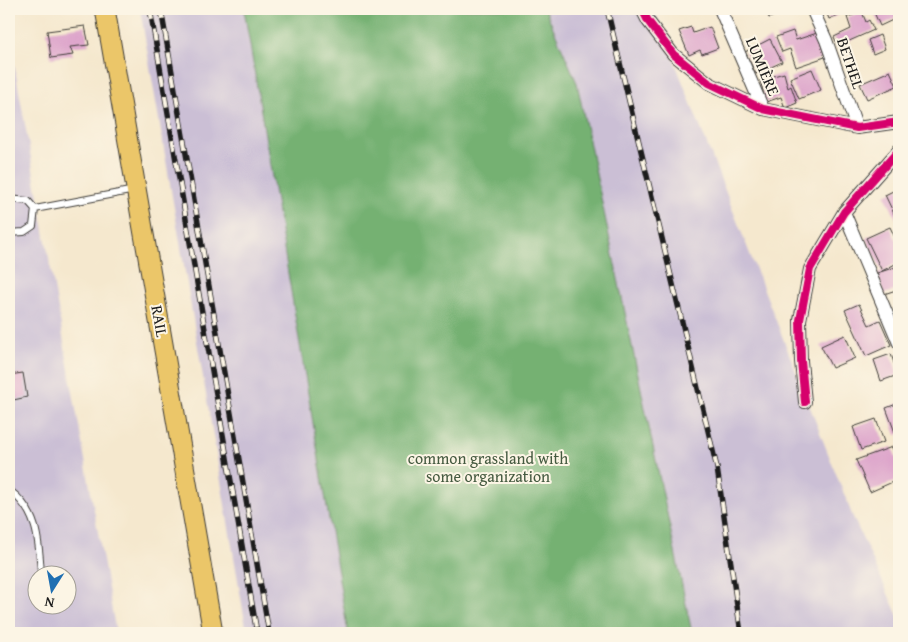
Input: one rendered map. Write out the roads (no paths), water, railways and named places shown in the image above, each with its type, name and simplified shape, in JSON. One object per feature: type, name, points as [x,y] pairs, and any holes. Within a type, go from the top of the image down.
[{"type":"main road","name":"RAIL","points":[[105,9],[213,633]]},
{"type":"street","points":[[642,9],[648,21],[673,54],[709,83],[763,109],[857,128],[899,122]]},
{"type":"street","name":"LUMIÈRE","points":[[720,9],[763,109]]},
{"type":"street","name":"BETHEL","points":[[812,9],[826,40],[857,128]]},
{"type":"street","points":[[805,402],[800,320],[810,268],[844,212],[899,150]]},
{"type":"street","points":[[844,212],[899,343]]},
{"type":"lane","points":[[36,209],[137,190]]},
{"type":"lane","points":[[9,198],[28,201],[36,209]]},
{"type":"lane","points":[[9,233],[24,232],[33,226],[36,209]]},
{"type":"lane","points":[[9,490],[19,498],[34,517],[40,564]]},
{"type":"railway","points":[[150,9],[257,633]]},
{"type":"railway","points":[[161,9],[269,633]]},
{"type":"railway","points":[[607,9],[717,468],[741,633]]},
{"type":"park label","name":"common grassland with some organization","points":[[488,467]]}]
